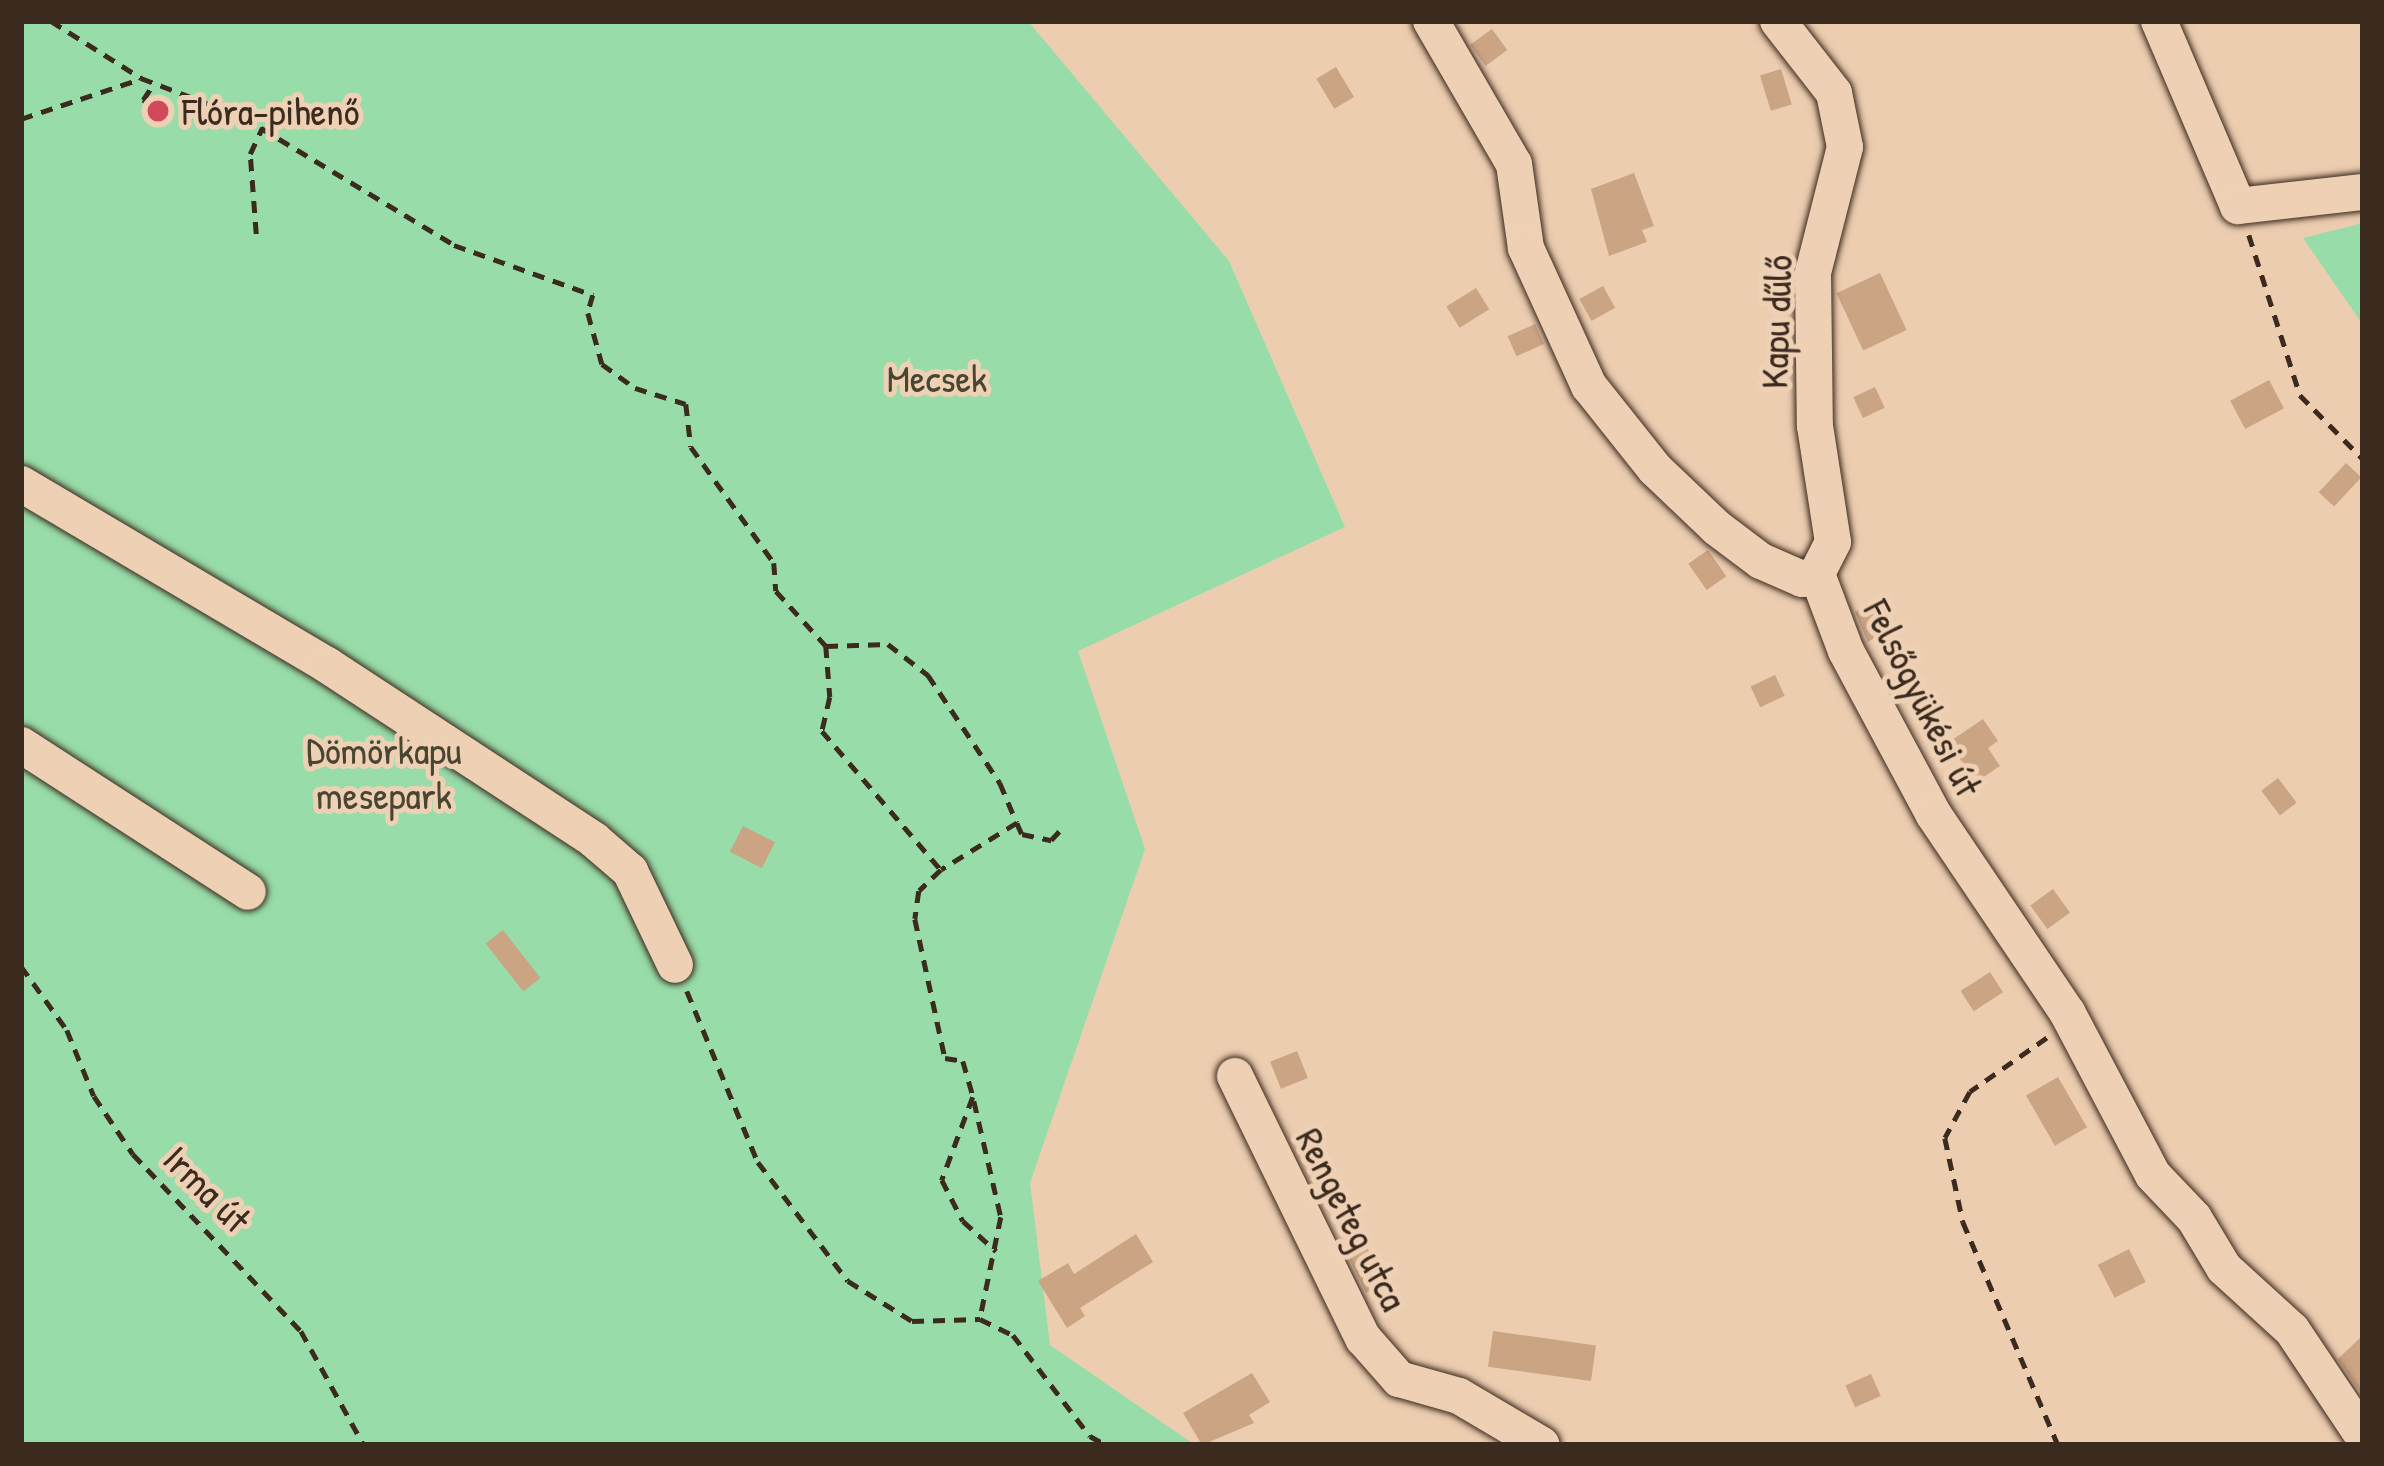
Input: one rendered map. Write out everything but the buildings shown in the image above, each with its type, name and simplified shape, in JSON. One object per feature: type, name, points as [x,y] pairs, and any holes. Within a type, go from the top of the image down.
[{"type":"street","name":"Felsőgyükési út","points":[[1431,21],[1514,164],[1526,248],[1589,386],[1655,469],[1717,527],[1761,561],[1802,579],[1817,574],[1846,651],[1934,815],[2072,1022],[2153,1175],[2194,1218],[2224,1268],[2292,1330],[2363,1436]]},
{"type":"street","name":"Kapu dűlő","points":[[1778,21],[1834,93],[1845,147],[1813,273],[1815,426],[1833,542],[1817,574]]},
{"type":"street","points":[[2159,21],[2238,206],[2363,192]]},
{"type":"street","points":[[21,484],[327,665],[594,840],[630,871],[675,965]]},
{"type":"street","points":[[21,745],[248,892]]},
{"type":"street","name":"Rengeteg utca","points":[[1235,1076],[1364,1338],[1399,1379],[1459,1396],[1541,1445]]},
{"type":"path","points":[[51,21],[141,78],[262,128],[454,244],[593,295],[588,313],[602,364],[635,388],[686,404],[691,447],[774,563],[776,591],[826,646],[830,697],[822,731],[941,870]]},
{"type":"path","points":[[21,119],[141,78]]},
{"type":"path","points":[[151,106],[143,100],[154,83]]},
{"type":"path","points":[[256,235],[250,154],[262,128]]},
{"type":"path","points":[[2238,206],[2300,395],[2363,459]]},
{"type":"path","points":[[826,646],[888,644],[928,674],[975,738],[1022,834],[1051,840],[1063,827]]},
{"type":"path","points":[[980,1319],[1001,1217],[980,1154],[963,1061],[945,1058],[915,919],[919,891],[941,870],[1017,823]]},
{"type":"path","points":[[675,965],[758,1162],[848,1281],[912,1321],[980,1319],[1013,1334],[1090,1436],[1106,1445]]},
{"type":"path","name":"Irma út","points":[[21,966],[67,1030],[94,1096],[133,1154],[301,1331],[364,1445]]},
{"type":"path","points":[[2058,1445],[1963,1222],[1945,1138],[1970,1092],[2072,1022]]},
{"type":"path","points":[[973,1096],[942,1180],[963,1220],[996,1251]]},
{"type":"path","points":[[1090,1436],[1092,1445]]},
{"type":"green space","name":"Mecsek","points":[[21,21],[1028,21],[1229,261],[1345,527],[1078,651],[1145,849],[1030,1183],[1050,1345],[1195,1445],[21,1445]]},
{"type":"green space","points":[[2363,223],[2363,325],[2303,238]]},
{"type":"place","name":"Flóra-pihenő","points":[[158,111]]},
{"type":"park label","name":"Dömörkapu mesepark","points":[[384,774]]}]
